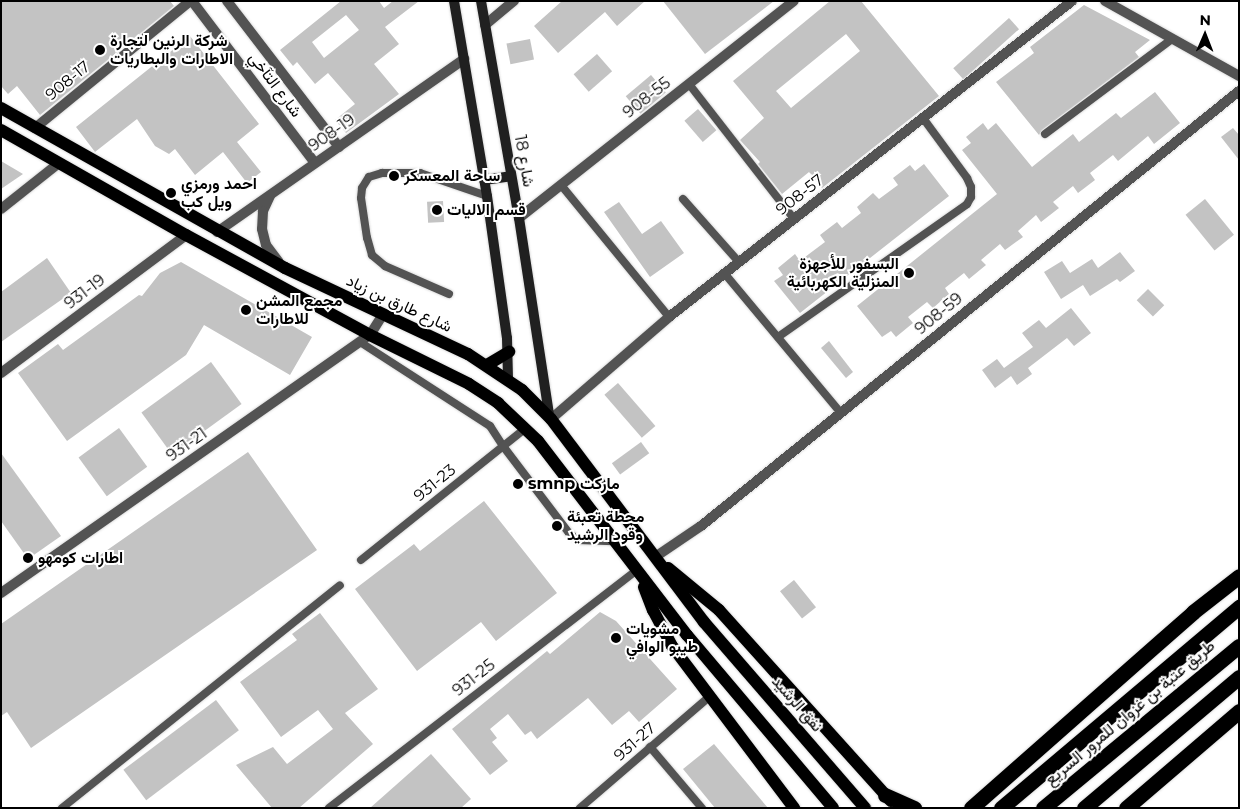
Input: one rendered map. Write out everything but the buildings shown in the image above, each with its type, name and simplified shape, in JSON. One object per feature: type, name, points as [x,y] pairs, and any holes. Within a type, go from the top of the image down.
[{"type":"highway","points":[[971,808],[1193,612],[1239,576]]},
{"type":"highway","points":[[1006,803],[1239,607]]},
{"type":"highway","name":"طريق عتبة بن غزوان للمرور السريع","points":[[1043,808],[1239,646]]},
{"type":"highway","points":[[1084,808],[1239,677]]},
{"type":"highway","points":[[1126,808],[1239,712]]},
{"type":"highway","points":[[885,795],[914,808]]},
{"type":"main road","name":"شارع طارق بن زياد","points":[[1,108],[217,232],[285,268],[487,365],[508,379],[550,417],[704,622]]},
{"type":"main road","points":[[1,130],[365,338],[484,393],[498,403],[526,428],[687,635],[833,808]]},
{"type":"main road","points":[[487,365],[509,352]]},
{"type":"main road","points":[[656,558],[694,587],[719,610],[898,808]]},
{"type":"main road","points":[[638,571],[653,610],[672,646],[794,808]]},
{"type":"main road","name":"نفق الرشيد","points":[[704,622],[865,808]]},
{"type":"street","name":"908-17","points":[[35,128],[191,1]]},
{"type":"street","name":"شارع التآخي","points":[[191,1],[316,163]]},
{"type":"street","name":"شارع التآخي","points":[[227,1],[339,147]]},
{"type":"street","points":[[454,1],[487,196],[509,352],[508,379]]},
{"type":"street","name":"شارع 18","points":[[480,1],[511,176],[550,417]]},
{"type":"street","points":[[485,25],[514,1]]},
{"type":"street","name":"908-55","points":[[518,218],[794,1]]},
{"type":"street","name":"908-57","points":[[550,417],[669,317],[1072,1]]},
{"type":"street","points":[[1104,1],[1239,76]]},
{"type":"street","name":"908-19","points":[[217,232],[464,59]]},
{"type":"street","name":"908-59","points":[[656,558],[701,526],[1239,91]]},
{"type":"street","points":[[1,209],[60,163]]},
{"type":"street","points":[[484,180],[511,176]]},
{"type":"street","points":[[270,195],[262,220],[263,237],[271,253],[285,268]]},
{"type":"street","name":"931-19","points":[[1,373],[186,234]]},
{"type":"street","name":"931-21","points":[[1,593],[365,338],[383,314]]},
{"type":"lane","points":[[1045,134],[1172,39]]},
{"type":"lane","points":[[689,84],[794,219]]},
{"type":"lane","points":[[778,338],[967,204],[971,197],[970,187],[966,178],[923,118]]},
{"type":"lane","points":[[449,294],[385,266],[372,255],[367,238],[361,198],[362,188],[369,177],[382,173],[420,173],[487,196]]},
{"type":"lane","points":[[562,185],[669,317]]},
{"type":"lane","points":[[683,199],[739,262]]},
{"type":"lane","points":[[725,274],[841,412]]},
{"type":"lane","points":[[365,338],[481,419],[494,431],[502,446],[569,533],[578,540],[614,541]]},
{"type":"lane","name":"931-23","points":[[361,560],[526,428]]},
{"type":"lane","name":"931-25","points":[[328,808],[638,571]]},
{"type":"lane","points":[[62,808],[340,585]]},
{"type":"lane","name":"931-27","points":[[580,808],[709,697]]},
{"type":"lane","points":[[650,747],[702,808]]},
{"type":"place","name":"شركة الرنين لتجارة الاطارات والبطاريات","points":[[100,50]]},
{"type":"place","name":"ساحة المعسكر","points":[[394,176]]},
{"type":"place","name":"احمد ورمزي ويل كب","points":[[171,193]]},
{"type":"place","name":"قسم الاليات","points":[[437,210]]},
{"type":"place","name":"البسفور للأجهزة المنزلية الكهربائية","points":[[909,273]]},
{"type":"place","name":"مجمع المشن للاطارات","points":[[246,310]]},
{"type":"place","name":"smnp ماركت","points":[[518,484]]},
{"type":"place","name":"محطة تعبئة وقود الرشيد","points":[[557,526]]},
{"type":"place","name":"اطارات كومهو","points":[[28,558]]},
{"type":"place","name":"مشويات طيبو الوافي","points":[[616,638]]}]
